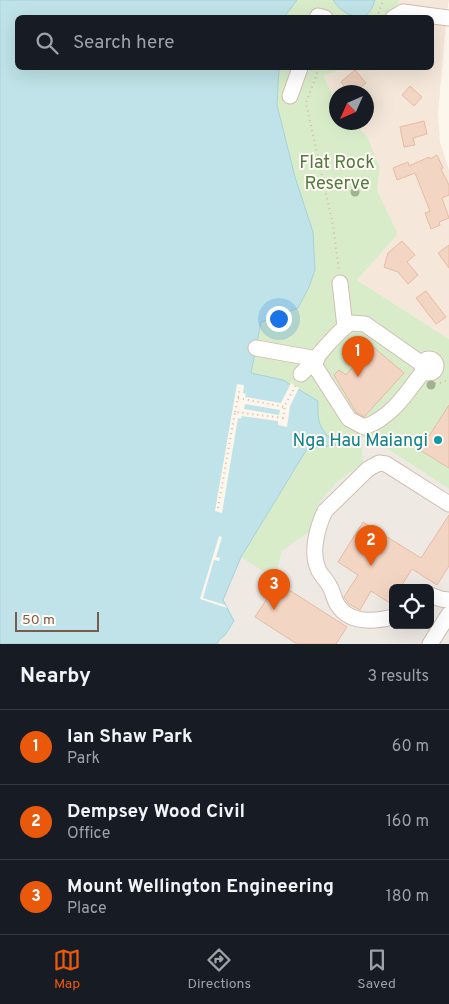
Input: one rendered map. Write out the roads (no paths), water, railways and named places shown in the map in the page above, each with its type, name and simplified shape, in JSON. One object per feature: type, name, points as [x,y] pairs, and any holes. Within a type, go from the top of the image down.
[{"type":"lane","points":[[398,15],[403,12],[426,15]]},
{"type":"lane","points":[[434,16],[449,18]]},
{"type":"lane","points":[[290,96],[299,70]]},
{"type":"lane","points":[[340,283],[344,327]]},
{"type":"lane","points":[[256,348],[315,361],[349,419],[364,427],[374,424],[390,413],[429,369],[365,324],[350,323],[338,333],[315,361],[301,374]]},
{"type":"lane","points":[[389,618],[356,620],[341,609],[336,602],[329,585],[319,571],[315,552],[321,520],[325,511],[368,469],[379,463],[386,464],[449,504]]},
{"type":"lane","points":[[434,597],[449,600]]},
{"type":"lane","points":[[430,644],[449,614]]},
{"type":"water","points":[[0,0],[297,0],[286,15],[15,15],[15,70],[279,70],[277,105],[295,177],[313,232],[315,270],[298,308],[261,322],[251,373],[283,380],[318,401],[318,416],[321,426],[336,445],[307,449],[241,557],[223,600],[234,621],[217,644],[0,644]]},
{"type":"water","points":[[333,0],[375,0],[367,15],[352,15],[339,8]]},
{"type":"place","name":"Ian Shaw Park","points":[[358,377]]},
{"type":"place","name":"Nga Hau Maiangi","points":[[438,440]]},
{"type":"place","name":"Dempsey Wood Civil","points":[[371,566]]},
{"type":"place","name":"Mount Wellington Engineering","points":[[274,610]]},
{"type":"park label","name":"Flat Rock Reserve","points":[[337,172]]}]
